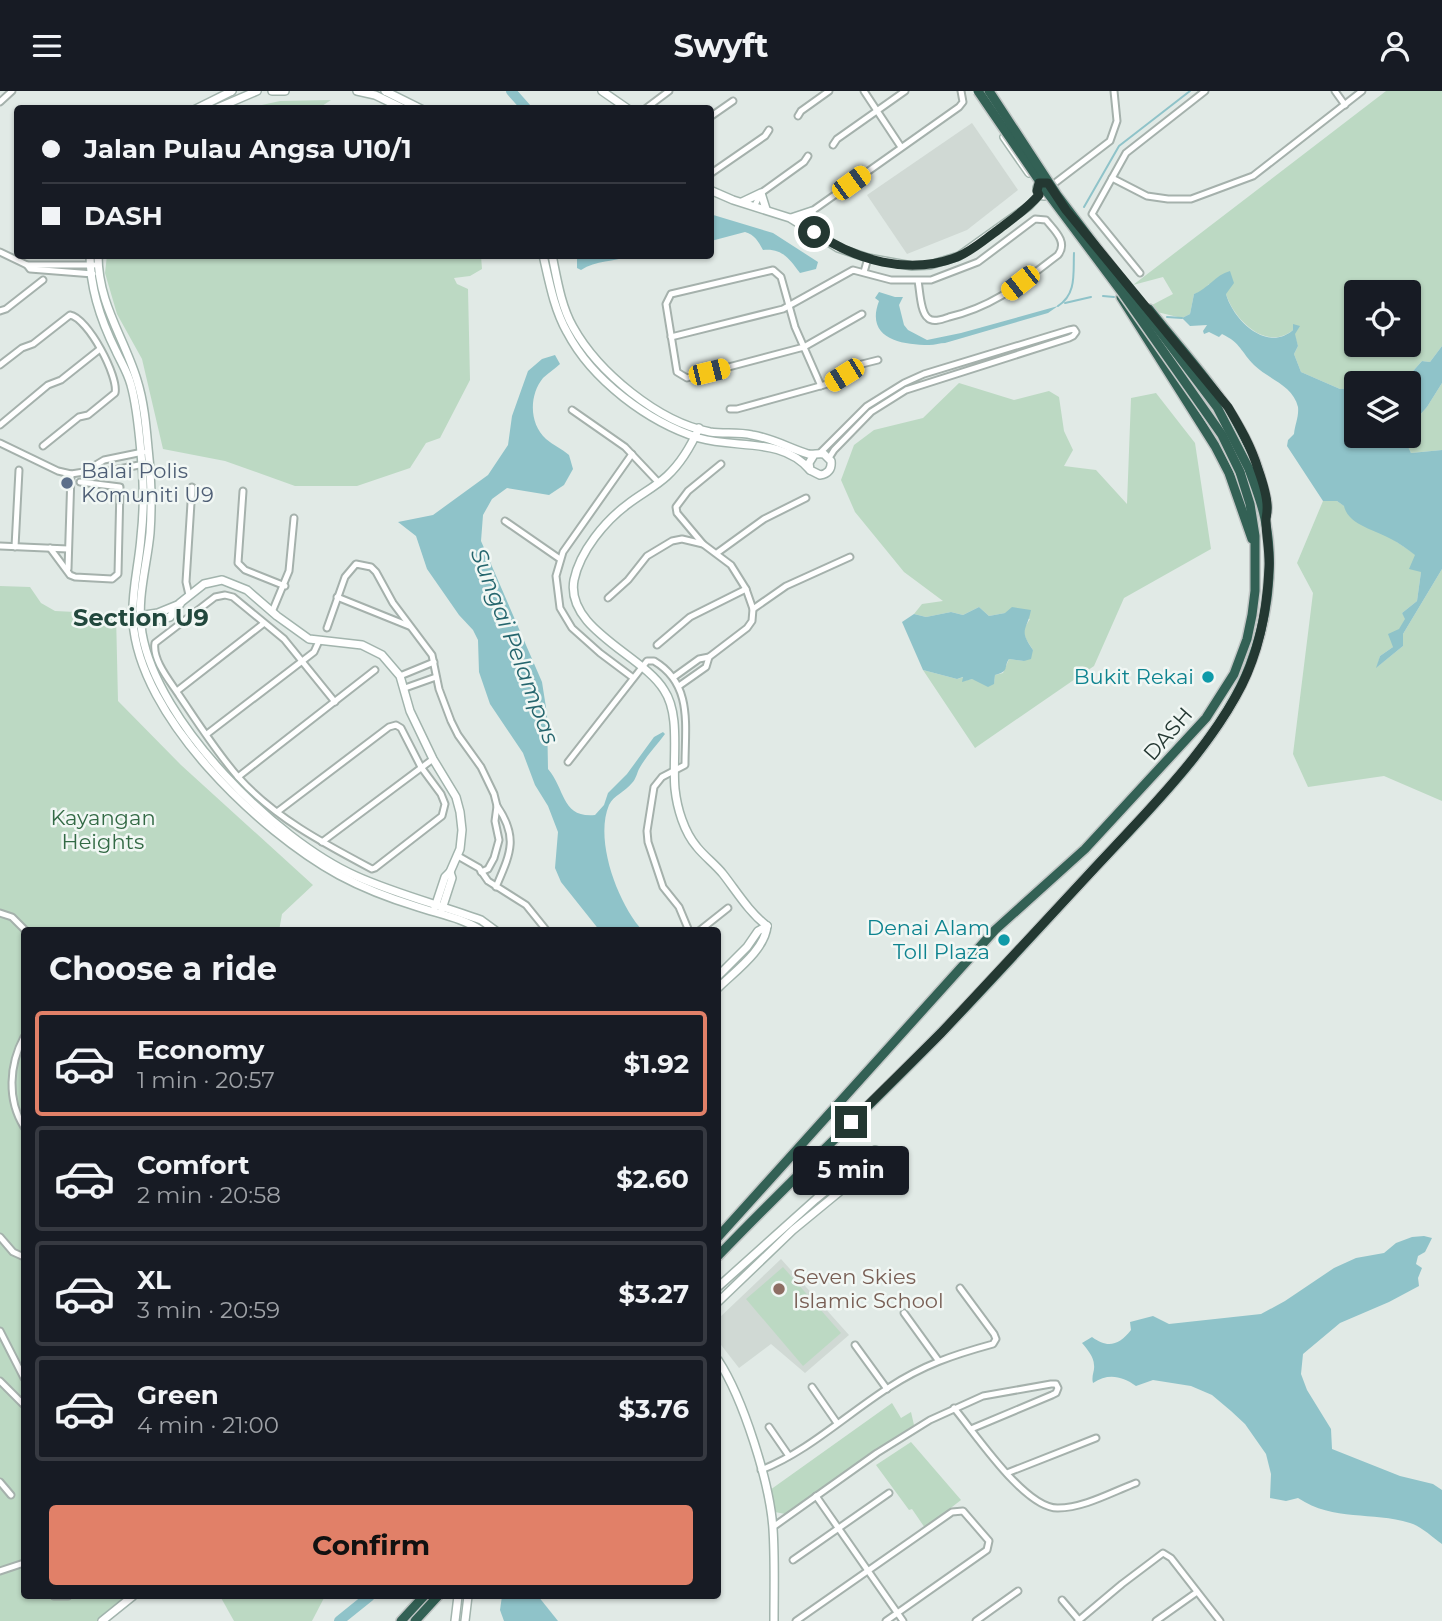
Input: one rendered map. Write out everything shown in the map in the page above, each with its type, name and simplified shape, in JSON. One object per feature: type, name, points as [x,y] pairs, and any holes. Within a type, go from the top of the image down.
[{"type":"highway","name":"DASH","points":[[721,1234],[995,930],[1084,849],[1206,718],[1234,674],[1249,632],[1255,591],[1255,547],[1254,518],[1244,471],[1121,291],[1046,192],[977,91]]},
{"type":"highway","name":"DASH","points":[[721,1253],[960,1012],[1175,780],[1217,726],[1237,695],[1251,665],[1260,633],[1269,567],[1265,519],[1217,407],[1057,195],[987,91]]},
{"type":"highway","points":[[1115,289],[1215,446],[1228,473],[1255,547]]},
{"type":"highway","points":[[1149,309],[1228,407],[1246,436],[1265,493],[1265,519]]},
{"type":"highway","points":[[401,1621],[421,1599]]},
{"type":"highway","points":[[415,1621],[435,1599]]},
{"type":"street","points":[[0,102],[12,91]]},
{"type":"street","points":[[224,105],[257,91]]},
{"type":"street","points":[[272,91],[285,91]]},
{"type":"street","points":[[357,91],[375,95],[396,105]]},
{"type":"street","points":[[385,91],[413,105]]},
{"type":"street","points":[[602,91],[622,105]]},
{"type":"street","points":[[650,105],[669,91]]},
{"type":"street","points":[[798,116],[829,91]]},
{"type":"street","points":[[864,91],[901,147]]},
{"type":"street","points":[[833,145],[837,139],[905,91]]},
{"type":"street","points":[[790,218],[812,211],[959,107],[963,102],[961,91]]},
{"type":"street","points":[[977,91],[1115,289]]},
{"type":"street","points":[[987,91],[1045,189],[1149,309]]},
{"type":"street","points":[[714,192],[790,218],[838,248],[857,255],[912,266],[930,265],[959,256],[1029,206],[1045,189],[1110,141],[1117,121],[1115,91]]},
{"type":"street","points":[[1140,273],[1092,213],[1126,153],[1205,91]]},
{"type":"street","points":[[1335,91],[1345,105]]},
{"type":"street","points":[[1112,178],[1147,196],[1191,199],[1253,176],[1363,91]]},
{"type":"street","points":[[203,105],[225,92]]},
{"type":"street","points":[[714,114],[733,101]]},
{"type":"street","points":[[714,171],[765,136],[769,130]]},
{"type":"street","points":[[742,202],[761,193],[804,162],[808,156]]},
{"type":"street","points":[[755,205],[761,193]]},
{"type":"street","points":[[761,193],[766,209]]},
{"type":"street","points":[[803,225],[812,211]]},
{"type":"street","points":[[812,211],[814,232]]},
{"type":"street","points":[[671,337],[789,307],[850,271],[891,280],[918,281],[949,274],[978,262],[1035,219],[1044,218],[1062,242],[1063,247],[1058,255],[1001,298],[965,313],[934,320],[928,318],[918,281]]},
{"type":"street","points":[[850,271],[857,255]]},
{"type":"street","points":[[864,272],[868,258]]},
{"type":"street","points":[[15,259],[30,269],[94,274]]},
{"type":"street","points":[[92,259],[94,274],[113,325],[137,380],[145,451],[149,534],[137,620],[154,671],[190,732],[217,767],[256,808],[309,850],[355,876],[425,901],[474,927]]},
{"type":"street","points":[[94,265],[96,259]]},
{"type":"street","points":[[544,259],[550,289],[566,331],[579,351],[605,381],[644,410],[670,426],[777,448],[795,456],[816,475],[827,473],[831,464],[829,458]]},
{"type":"street","points":[[553,259],[558,286],[573,328],[611,376],[662,412],[698,432],[751,434],[829,458]]},
{"type":"street","points":[[27,265],[94,265]]},
{"type":"street","points":[[821,386],[804,347],[789,307],[781,277],[774,270],[769,269],[671,294],[666,304],[677,372],[687,378],[804,347],[862,314]]},
{"type":"street","points":[[0,311],[43,280]]},
{"type":"street","points":[[786,297],[798,301]]},
{"type":"street","points":[[0,365],[70,315],[81,320],[100,349],[115,381],[115,393],[43,446]]},
{"type":"street","points":[[810,470],[808,463],[867,406],[904,383],[924,374],[1051,335],[1074,329],[1076,332],[1069,338],[906,390],[871,412],[829,458]]},
{"type":"street","points":[[0,425],[48,385],[61,380],[100,349]]},
{"type":"street","points":[[730,409],[831,383],[862,364],[878,360]]},
{"type":"street","points":[[572,410],[625,446],[659,483]]},
{"type":"street","points":[[698,432],[685,455],[659,483],[613,516],[589,547],[573,582],[575,597],[581,614],[596,630],[657,679],[672,706],[676,795],[686,831],[692,841],[720,869],[758,919],[767,926]]},
{"type":"street","points":[[0,443],[58,471],[71,474],[94,474],[146,464]]},
{"type":"street","points":[[84,472],[104,460],[145,451]]},
{"type":"street","points":[[632,454],[560,559],[556,576],[558,599],[572,628],[632,677]]},
{"type":"street","points":[[146,464],[137,620],[140,659],[170,715],[191,746],[238,800],[307,857],[343,877],[438,909],[454,911],[490,927]]},
{"type":"street","points":[[674,677],[699,659],[709,657],[750,624],[753,617],[746,589],[731,565],[703,544],[677,513],[676,507],[688,492],[721,464]]},
{"type":"street","points":[[15,547],[19,470]]},
{"type":"street","points":[[68,569],[71,474]]},
{"type":"street","points":[[50,548],[75,577],[112,579],[119,570],[120,487],[80,482]]},
{"type":"street","points":[[189,595],[186,582],[192,487]]},
{"type":"street","points":[[243,491],[238,563],[245,571],[285,586]]},
{"type":"street","points":[[717,553],[764,519],[806,498]]},
{"type":"street","points":[[272,612],[289,571],[294,518]]},
{"type":"street","points":[[505,521],[560,559]]},
{"type":"street","points":[[608,598],[628,580],[647,556],[665,543],[682,540],[703,544]]},
{"type":"street","points":[[0,546],[68,549]]},
{"type":"street","points":[[752,609],[786,586],[850,557]]},
{"type":"street","points":[[327,628],[345,577],[356,565],[371,567],[432,655],[450,720],[481,767],[497,806],[509,824],[512,835],[507,861],[496,887]]},
{"type":"street","points":[[137,620],[170,617],[180,603],[204,584],[222,580],[247,590],[299,634],[309,639],[354,643],[383,655],[400,676],[410,711],[433,759],[456,797],[462,830],[458,856],[450,872],[452,878],[438,909]]},
{"type":"street","points":[[657,645],[690,617],[746,589]]},
{"type":"street","points":[[277,812],[389,727],[398,726],[445,804],[442,816],[372,869],[323,842],[277,812],[238,777],[177,691],[158,660],[155,643],[215,597],[225,595],[239,602],[284,639],[335,702]]},
{"type":"street","points":[[337,597],[411,627]]},
{"type":"street","points":[[141,602],[152,618]]},
{"type":"street","points":[[142,633],[152,618]]},
{"type":"street","points":[[177,691],[263,624]]},
{"type":"street","points":[[206,734],[314,652],[319,641]]},
{"type":"street","points":[[679,686],[705,667],[709,657]]},
{"type":"street","points":[[568,762],[642,666],[652,660],[674,677],[685,701],[685,765],[662,777],[654,786],[648,842],[663,887],[679,907],[687,927]]},
{"type":"street","points":[[400,676],[434,662]]},
{"type":"street","points":[[238,777],[375,670]]},
{"type":"street","points":[[405,688],[436,677]]},
{"type":"street","points":[[323,842],[433,759]]},
{"type":"street","points":[[481,872],[488,869],[499,840],[495,821],[497,806]]},
{"type":"street","points":[[458,856],[472,863],[496,887],[526,905],[544,927]]},
{"type":"street","points":[[425,901],[443,895]]},
{"type":"street","points":[[443,895],[454,911]]},
{"type":"street","points":[[704,927],[728,908]]},
{"type":"street","points":[[0,913],[12,917],[22,927]]},
{"type":"street","points":[[721,973],[747,947],[758,931],[767,926]]},
{"type":"street","points":[[721,985],[752,955],[767,934],[767,926]]},
{"type":"street","points":[[21,1044],[16,1055],[12,1093],[21,1121]]},
{"type":"street","points":[[721,1284],[875,1150],[883,1153],[883,1156],[793,1230],[721,1299]]},
{"type":"street","points":[[0,1237],[3,1246],[21,1256]]},
{"type":"street","points":[[761,1470],[789,1456],[887,1389],[938,1360],[993,1344],[996,1339],[994,1334],[960,1288]]},
{"type":"street","points":[[904,1313],[938,1360]]},
{"type":"street","points":[[0,1331],[21,1372]]},
{"type":"street","points":[[855,1345],[887,1389]]},
{"type":"street","points":[[721,1365],[741,1407],[761,1470],[773,1528],[775,1621]]},
{"type":"street","points":[[0,1381],[21,1402]]},
{"type":"street","points":[[773,1528],[919,1426],[954,1408],[983,1396],[1056,1384],[1056,1393],[971,1429]]},
{"type":"street","points":[[812,1387],[837,1423]]},
{"type":"street","points":[[954,1408],[1020,1488],[1035,1501],[1053,1508],[1080,1504],[1136,1482]]},
{"type":"street","points":[[769,1427],[789,1456]]},
{"type":"street","points":[[1007,1473],[1096,1438]]},
{"type":"street","points":[[0,1482],[11,1495]]},
{"type":"street","points":[[793,1560],[888,1493]]},
{"type":"street","points":[[816,1496],[903,1621]]},
{"type":"street","points":[[796,1621],[952,1511],[963,1511],[989,1541],[987,1550],[886,1621]]},
{"type":"street","points":[[1062,1600],[1078,1621],[1160,1555],[1167,1553],[1220,1621]]},
{"type":"street","points":[[0,1571],[21,1564]]},
{"type":"street","points":[[976,1621],[1018,1591]]},
{"type":"street","points":[[1156,1621],[1197,1592]]},
{"type":"street","points":[[102,1621],[129,1599]]},
{"type":"street","points":[[455,1621],[457,1599]]},
{"type":"street","points":[[465,1621],[468,1599]]},
{"type":"shaded area","points":[[972,123],[1018,190],[967,230],[907,254],[867,195]]},
{"type":"shaded area","name":"Seven Skies Islamic School","points":[[781,1259],[849,1335],[805,1373],[771,1344],[739,1368],[721,1345],[721,1316]]},
{"type":"green space","points":[[1386,91],[1442,91],[1442,346],[1430,362],[1422,361],[1413,371],[1344,371],[1344,389],[1340,389],[1301,372],[1294,354],[1298,346],[1293,330],[1283,336],[1262,335],[1236,314],[1226,294],[1209,284],[1203,291],[1194,294],[1190,314],[1182,318],[1157,312],[1152,305],[1173,294],[1163,277],[1133,285]]},
{"type":"green space","points":[[331,100],[324,105],[262,105],[280,101]]},
{"type":"green space","points":[[107,259],[481,259],[482,269],[470,276],[454,278],[457,284],[468,289],[470,380],[440,438],[426,443],[410,468],[357,486],[295,486],[225,461],[163,449],[142,359],[117,314],[105,273]]},
{"type":"green space","points":[[959,383],[1014,400],[1049,391],[1059,397],[1064,431],[1073,450],[1064,466],[1096,470],[1127,504],[1131,398],[1156,393],[1195,443],[1211,549],[1124,598],[1094,666],[975,748],[923,670],[957,679],[964,677],[963,681],[972,679],[994,683],[995,675],[1003,673],[1009,659],[1024,661],[1033,650],[1023,630],[1030,619],[1005,613],[989,616],[979,607],[963,615],[951,612],[926,617],[914,614],[922,604],[943,601],[904,572],[855,512],[841,480],[854,445],[874,430],[923,418]]},
{"type":"green space","points":[[1442,383],[1442,450],[1411,453],[1409,448],[1421,448],[1421,414]]},
{"type":"green space","points":[[1323,501],[1337,501],[1416,555],[1421,572],[1417,601],[1402,613],[1406,619],[1393,647],[1380,656],[1377,667],[1403,646],[1403,634],[1442,569],[1442,801],[1384,776],[1308,787],[1293,754],[1313,593],[1297,563]]},
{"type":"green space","name":"Kayangan Heights","points":[[0,586],[30,587],[41,603],[55,611],[116,614],[118,701],[181,765],[313,885],[282,914],[280,927],[21,927],[21,1599],[129,1599],[102,1621],[0,1621]]},
{"type":"green space","points":[[783,1267],[841,1333],[803,1366],[746,1299]]},
{"type":"green space","points":[[892,1403],[901,1418],[911,1412],[914,1425],[785,1514],[775,1512],[770,1490]]},
{"type":"green space","points":[[911,1442],[961,1500],[925,1528],[876,1465]]},
{"type":"green space","points":[[222,1599],[323,1599],[312,1621],[234,1621]]},
{"type":"water","points":[[714,215],[773,233],[818,262],[816,269],[800,273],[781,253],[763,250],[754,237],[745,232],[714,240]]},
{"type":"water","points":[[577,259],[616,259],[593,264],[581,270],[577,268]]},
{"type":"water","points":[[1230,271],[1234,283],[1226,294],[1236,314],[1252,330],[1273,338],[1293,330],[1293,324],[1300,326],[1295,334],[1298,346],[1294,354],[1301,372],[1344,389],[1344,448],[1409,448],[1411,453],[1442,450],[1442,569],[1403,634],[1403,646],[1376,668],[1380,656],[1393,647],[1388,634],[1399,629],[1405,619],[1402,613],[1417,601],[1421,572],[1409,569],[1415,555],[1351,518],[1344,506],[1337,501],[1323,501],[1287,446],[1288,440],[1294,434],[1298,414],[1298,407],[1291,393],[1254,365],[1228,337],[1222,334],[1219,337],[1209,332],[1204,334],[1207,325],[1190,326],[1182,318],[1190,314],[1194,294]]},
{"type":"water","points":[[879,292],[903,297],[899,305],[904,325],[927,340],[1058,306],[1048,313],[945,343],[918,345],[897,341],[881,331],[876,314],[879,301],[875,298]]},
{"type":"water","points":[[1442,346],[1442,383],[1421,414],[1421,371],[1413,371],[1422,361],[1430,362]]},
{"type":"water","points":[[555,355],[560,364],[538,385],[533,401],[536,426],[546,439],[569,455],[573,469],[564,485],[549,495],[507,488],[492,499],[483,515],[481,541],[542,682],[547,714],[548,769],[570,807],[584,815],[595,815],[604,805],[608,793],[627,774],[654,737],[663,732],[665,734],[642,764],[633,781],[611,802],[605,819],[604,836],[611,871],[625,905],[640,927],[597,927],[561,882],[555,868],[558,832],[523,753],[490,704],[479,672],[478,640],[427,569],[416,536],[398,522],[433,515],[488,475],[508,445],[512,416],[528,371],[542,359]]},
{"type":"water","points":[[979,607],[989,616],[1005,613],[1012,607],[1031,610],[1025,634],[1033,650],[1031,659],[1009,659],[1004,671],[995,675],[994,684],[988,687],[972,679],[962,682],[963,677],[957,679],[923,670],[902,622],[914,614],[926,617],[951,612],[963,615]]},
{"type":"water","points":[[1412,1237],[1432,1238],[1425,1252],[1418,1256],[1416,1264],[1422,1268],[1418,1278],[1419,1286],[1340,1323],[1303,1354],[1301,1374],[1307,1390],[1331,1429],[1332,1449],[1400,1476],[1433,1484],[1442,1490],[1442,1544],[1422,1529],[1396,1519],[1325,1510],[1298,1498],[1286,1501],[1270,1498],[1271,1474],[1266,1454],[1245,1424],[1212,1395],[1191,1386],[1153,1380],[1136,1386],[1120,1378],[1110,1377],[1093,1383],[1094,1362],[1082,1343],[1092,1337],[1103,1343],[1113,1344],[1131,1330],[1130,1322],[1153,1316],[1169,1324],[1261,1314],[1334,1268],[1356,1258],[1384,1253],[1396,1243]]},
{"type":"water","points":[[502,1599],[540,1599],[558,1621],[504,1621],[500,1610]]},
{"type":"waterway","name":"Sungai Pelampas","points":[[511,91],[523,105]]},
{"type":"waterway","points":[[1084,207],[1119,146],[1190,91]]},
{"type":"waterway","points":[[1058,306],[1071,289],[1074,253]]},
{"type":"waterway","points":[[1103,296],[1114,297]]},
{"type":"waterway","points":[[1065,303],[1091,297]]},
{"type":"waterway","points":[[1167,317],[1182,318]]},
{"type":"waterway","name":"Sungai Pelampas","points":[[339,1621],[366,1599]]},
{"type":"place","name":"Balai Polis Komuniti U9","points":[[67,483]]},
{"type":"place","name":"Bukit Rekai","points":[[1208,677]]},
{"type":"place","name":"Denai Alam Toll Plaza","points":[[1004,940]]},
{"type":"place","name":"Seven Skies Islamic School","points":[[779,1289]]},
{"type":"district","name":"Section U9","points":[[141,618]]},
{"type":"route","points":[[814,232],[838,248],[868,258],[912,266],[930,265],[959,256],[974,247],[1029,206],[1039,195],[1039,183],[1048,183],[1066,210],[1228,407],[1246,436],[1259,470],[1267,505],[1265,519],[1269,567],[1260,633],[1251,665],[1222,720],[1145,814],[941,1033],[851,1122]]}]
